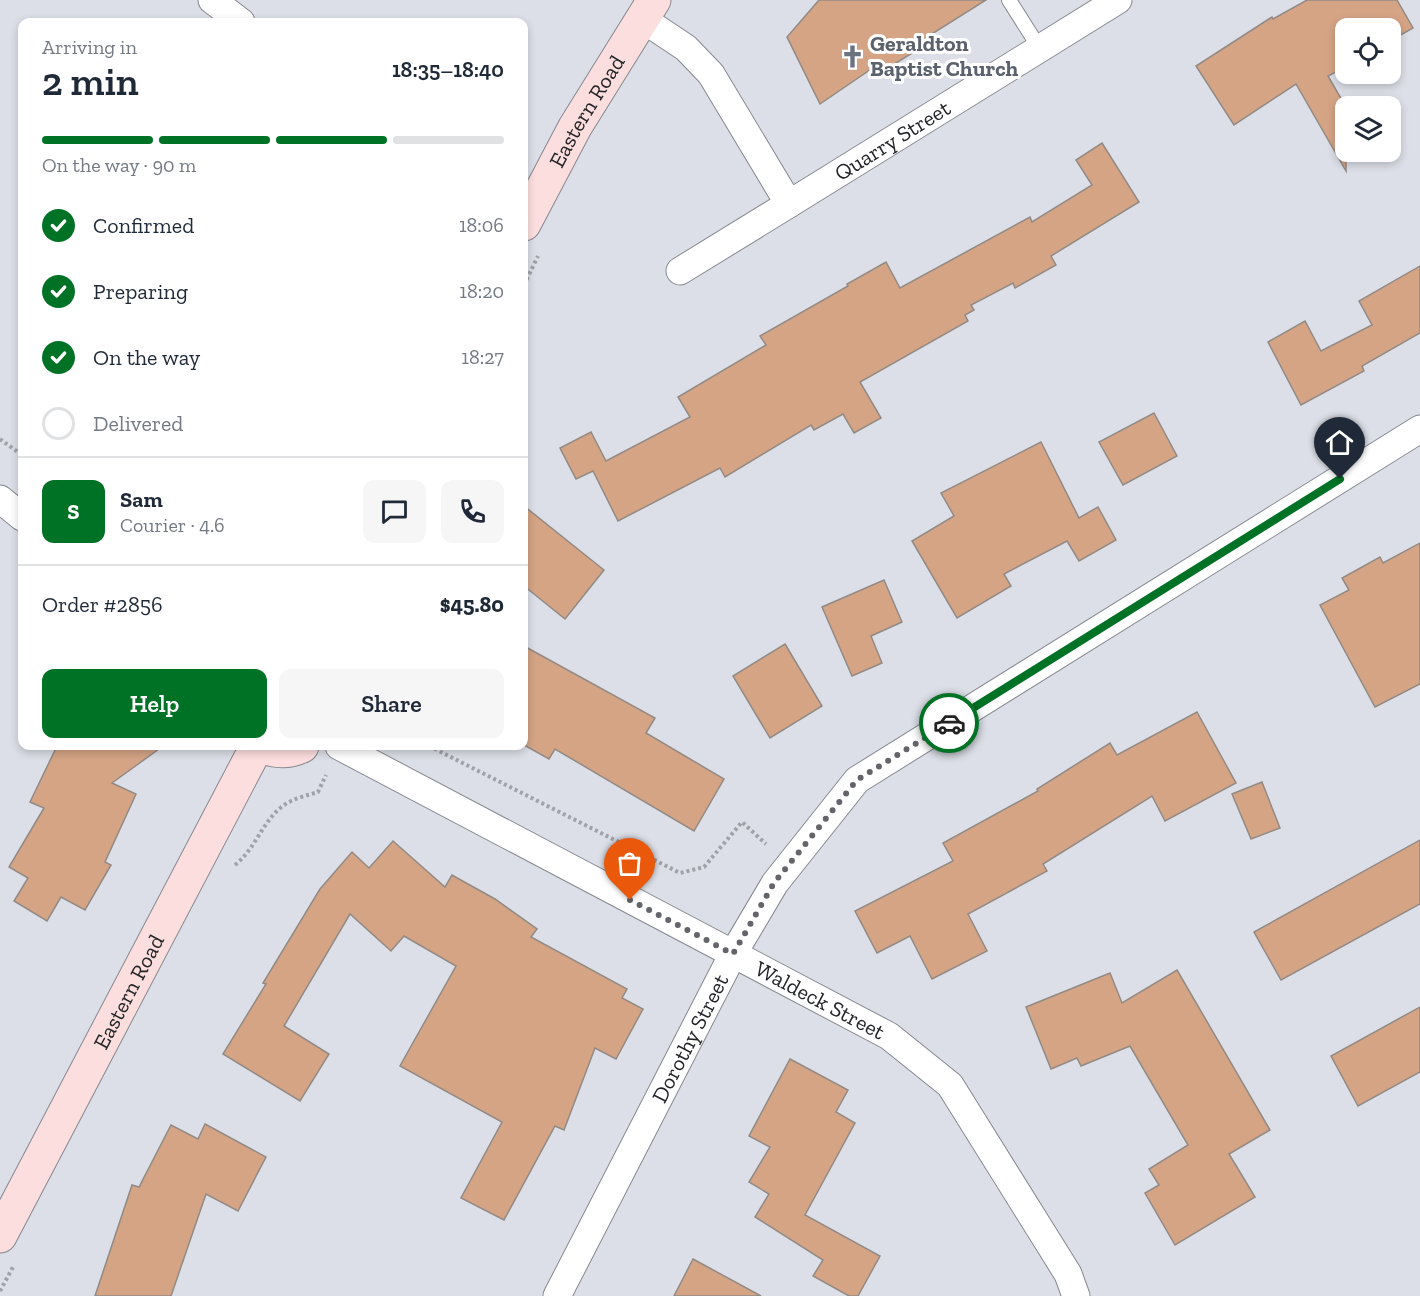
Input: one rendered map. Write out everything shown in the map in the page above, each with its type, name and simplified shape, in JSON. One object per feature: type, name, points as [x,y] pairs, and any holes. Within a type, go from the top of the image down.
[{"type":"street","points":[[212,0],[236,18]]},
{"type":"street","name":"Quarry Street","points":[[680,271],[1118,0]]},
{"type":"street","points":[[648,9],[711,74],[789,204]]},
{"type":"street","name":"Eastern Road","points":[[528,216],[575,127],[648,9]]},
{"type":"street","name":"Dorothy Street","points":[[557,1296],[733,954],[774,883],[857,780],[1420,429]]},
{"type":"street","points":[[0,499],[18,514]]},
{"type":"street","name":"Eastern Road","points":[[0,1236],[257,750]]},
{"type":"street","points":[[269,750],[286,750]]},
{"type":"street","name":"Waldeck Street","points":[[347,750],[890,1036],[950,1085],[1068,1274],[1076,1296]]},
{"type":"lane","points":[[1009,0],[1040,49]]},
{"type":"path","points":[[0,439],[18,452]]},
{"type":"path","points":[[437,750],[680,873],[704,867],[742,822]]},
{"type":"building","name":"Geraldton Baptist Church","points":[[819,0],[986,0],[911,47],[914,52],[888,68],[883,61],[820,104],[787,37]]},
{"type":"building","points":[[1307,0],[1397,0],[1413,28],[1401,35],[1401,18],[1335,18],[1335,72],[1328,76],[1340,96],[1335,96],[1335,152],[1296,84],[1234,125],[1196,66],[1272,17],[1273,19]]},
{"type":"building","points":[[1102,143],[1139,202],[1051,256],[1056,265],[1015,288],[1013,283],[971,305],[974,310],[965,315],[968,321],[860,382],[881,418],[854,433],[843,414],[814,430],[811,425],[725,477],[720,468],[618,521],[593,471],[576,479],[560,448],[591,432],[606,461],[690,417],[678,397],[766,345],[760,336],[848,286],[847,284],[886,262],[900,288],[1030,217],[1032,222],[1092,185],[1076,160]]},
{"type":"building","points":[[1341,162],[1346,162],[1346,171]]},
{"type":"building","points":[[1420,266],[1420,333],[1362,366],[1364,371],[1301,405],[1268,342],[1305,321],[1321,351],[1372,325],[1359,301]]},
{"type":"building","points":[[1154,413],[1177,456],[1123,485],[1099,442]]},
{"type":"building","points":[[1041,442],[1079,518],[1098,507],[1116,540],[1079,561],[1067,541],[1004,574],[1011,586],[957,618],[912,541],[954,516],[941,493]]},
{"type":"building","points":[[528,509],[604,570],[565,619],[528,589]]},
{"type":"building","points":[[1420,543],[1420,684],[1375,707],[1320,605],[1349,590],[1342,578],[1380,557],[1383,563]]},
{"type":"building","points":[[884,580],[902,622],[871,636],[882,663],[852,676],[822,607]]},
{"type":"building","points":[[785,644],[822,706],[770,738],[733,676]]},
{"type":"building","points":[[528,648],[655,718],[646,733],[724,779],[694,831],[555,749],[549,759],[528,747]]},
{"type":"building","points":[[1197,712],[1236,783],[1165,821],[1152,796],[1043,864],[1047,871],[968,914],[987,951],[932,979],[910,936],[877,953],[855,911],[953,861],[943,843],[1038,791],[1037,789],[1110,743],[1117,755]]},
{"type":"building","points":[[55,750],[157,750],[112,783],[136,794],[105,862],[111,865],[85,910],[61,897],[47,921],[14,901],[28,878],[9,867],[44,808],[30,802]]},
{"type":"building","points":[[1262,782],[1280,828],[1251,839],[1232,794]]},
{"type":"building","points":[[1420,840],[1420,904],[1281,980],[1254,932]]},
{"type":"building","points":[[393,841],[445,887],[452,875],[495,899],[537,929],[531,937],[627,989],[622,998],[643,1009],[616,1059],[595,1048],[564,1130],[555,1126],[504,1220],[461,1198],[502,1122],[400,1066],[456,966],[404,936],[391,951],[350,914],[284,1026],[329,1054],[300,1101],[223,1054],[320,889],[352,852],[369,868]]},
{"type":"building","points":[[1177,970],[1270,1130],[1229,1154],[1255,1197],[1175,1245],[1145,1193],[1159,1185],[1149,1169],[1188,1145],[1130,1046],[1081,1066],[1077,1058],[1051,1069],[1026,1007],[1110,973],[1122,1003]]},
{"type":"building","points":[[1420,1007],[1420,1072],[1358,1106],[1331,1056]]},
{"type":"building","points":[[790,1059],[848,1090],[836,1112],[855,1123],[805,1215],[880,1256],[858,1296],[849,1296],[813,1276],[823,1260],[755,1217],[769,1194],[749,1182],[770,1147],[749,1136]]},
{"type":"building","points":[[205,1124],[266,1157],[238,1211],[206,1194],[171,1296],[95,1296],[132,1185],[139,1187],[171,1125],[198,1139]]},
{"type":"building","points":[[693,1259],[761,1296],[674,1296]]},
{"type":"way so far","points":[[630,900],[733,954],[774,883],[857,780],[949,723]]},
{"type":"place","name":"Geraldton Baptist Church","points":[[852,56]]},
{"type":"route","points":[[949,723],[1340,479]]}]
